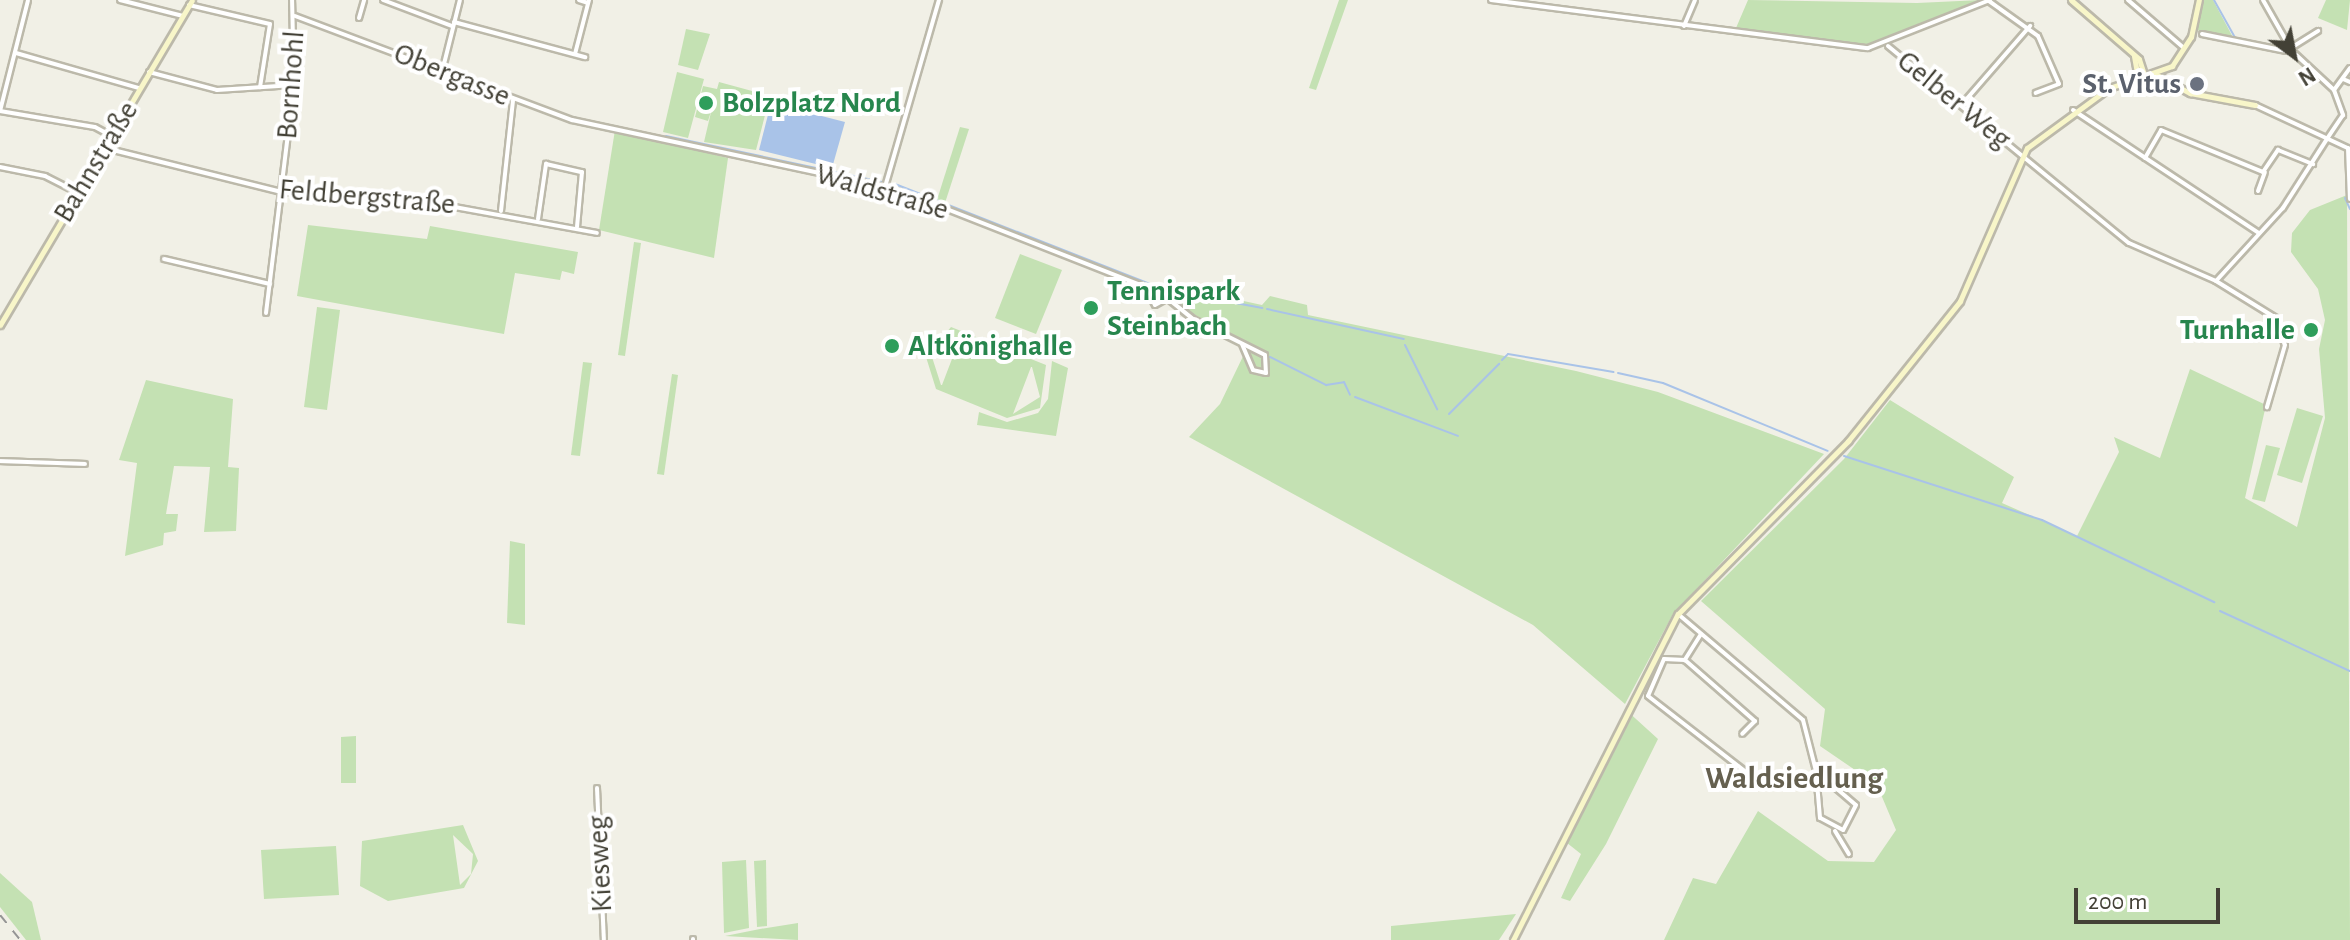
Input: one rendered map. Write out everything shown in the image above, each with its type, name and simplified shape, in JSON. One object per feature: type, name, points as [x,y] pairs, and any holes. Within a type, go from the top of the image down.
[{"type":"main road","points":[[2071,0],[2134,55],[2145,77]]},
{"type":"main road","points":[[1513,940],[1678,614],[1887,395],[1973,281],[2021,154],[2073,110],[2138,79],[2157,75],[2185,49],[2199,0]]},
{"type":"main road","name":"Bahnstraße","points":[[0,325],[191,2]]},
{"type":"main road","points":[[2134,55],[2138,79]]},
{"type":"main road","points":[[2157,75],[2190,93],[2255,105]]},
{"type":"street","points":[[28,0],[0,111],[95,127],[112,136]]},
{"type":"street","points":[[120,0],[183,16]]},
{"type":"street","name":"Bornhohl","points":[[266,313],[294,85],[295,16],[292,0]]},
{"type":"street","points":[[359,18],[364,0]]},
{"type":"street","points":[[383,0],[453,24],[585,57]]},
{"type":"street","points":[[441,76],[460,0]]},
{"type":"street","points":[[575,54],[589,1],[579,0]]},
{"type":"street","points":[[885,187],[939,0]]},
{"type":"street","points":[[1491,0],[1684,26],[1888,46],[1990,0],[2030,26],[2059,84],[2036,93]]},
{"type":"street","points":[[1684,26],[1695,0]]},
{"type":"street","points":[[2128,0],[2185,49]]},
{"type":"street","points":[[2216,281],[2259,233],[2313,164],[2343,115],[2334,90],[2292,51],[2263,0]]},
{"type":"street","points":[[191,2],[270,24],[260,87]]},
{"type":"street","name":"Obergasse","points":[[295,16],[369,39],[441,76],[611,128]]},
{"type":"street","points":[[1964,103],[2000,69],[2030,26]]},
{"type":"street","points":[[2292,51],[2311,30],[2318,31]]},
{"type":"street","points":[[2202,34],[2224,44],[2292,51]]},
{"type":"street","name":"Gelber Weg","points":[[1888,46],[1964,103],[2129,243],[2216,281],[2283,328],[2267,407]]},
{"type":"street","points":[[16,53],[139,88]]},
{"type":"street","points":[[2334,90],[2350,68]]},
{"type":"street","points":[[149,72],[211,90],[294,85]]},
{"type":"street","points":[[2343,79],[2350,82]]},
{"type":"street","points":[[501,211],[513,100]]},
{"type":"street","points":[[2255,105],[2349,149],[2350,199]]},
{"type":"street","points":[[2073,110],[2259,233]]},
{"type":"street","name":"Waldstraße","points":[[611,128],[885,187],[1145,286],[1265,355],[1263,375],[1242,344]]},
{"type":"street","points":[[2145,158],[2161,130],[2265,172]]},
{"type":"street","name":"Feldbergstraße","points":[[105,148],[281,192],[501,211],[597,233]]},
{"type":"street","points":[[2258,191],[2278,150],[2313,164]]},
{"type":"street","points":[[538,219],[546,164],[582,172],[577,227]]},
{"type":"street","points":[[0,167],[45,176],[78,193]]},
{"type":"street","points":[[164,259],[270,284]]},
{"type":"street","name":"Waldstraße","points":[[1145,286],[1155,305],[1166,299]]},
{"type":"street","points":[[0,469],[1,461],[85,464]]},
{"type":"street","points":[[1678,614],[1803,720],[1816,771],[1820,818],[1835,831],[1849,854]]},
{"type":"street","points":[[1685,660],[1701,634]]},
{"type":"street","points":[[1742,734],[1755,721],[1685,660],[1664,659],[1648,696],[1759,782]]},
{"type":"street","points":[[1816,771],[1856,805],[1851,825],[1835,831]]},
{"type":"street","name":"Kiesweg","points":[[597,788],[604,940]]},
{"type":"green space","points":[[1339,0],[1348,0],[1316,90],[1309,88]]},
{"type":"green space","points":[[1748,0],[1917,3],[1981,0],[1867,45],[1736,28]]},
{"type":"green space","points":[[2204,0],[2213,0],[2236,43],[2197,30]]},
{"type":"green space","points":[[2326,0],[2350,0],[2347,30],[2318,18]]},
{"type":"green space","points":[[686,29],[710,34],[698,70],[678,65]]},
{"type":"green space","points":[[677,72],[704,79],[688,138],[663,132]]},
{"type":"green space","points":[[719,82],[770,96],[756,150],[704,142],[712,108],[708,121],[695,117],[703,86],[717,89]]},
{"type":"green space","points":[[960,127],[969,129],[944,206],[936,203]]},
{"type":"green space","points":[[615,130],[728,158],[714,258],[599,230]]},
{"type":"green space","points":[[2347,195],[2350,940],[1664,940],[1693,878],[1716,884],[1758,811],[1828,861],[1874,862],[1896,830],[1877,785],[1820,746],[1825,709],[1701,601],[1844,459],[1890,400],[2014,477],[2002,503],[2077,536],[2119,452],[2114,437],[2160,458],[2190,369],[2266,405],[2245,498],[2297,527],[2325,418],[2319,349],[2325,320],[2318,289],[2291,252],[2292,233],[2310,210]]},
{"type":"green space","points":[[308,225],[427,239],[430,226],[578,252],[574,274],[562,271],[560,280],[515,273],[504,334],[297,296]]},
{"type":"green space","points":[[634,242],[641,243],[625,356],[618,355]]},
{"type":"green space","points":[[1020,254],[1062,270],[1036,334],[995,318]]},
{"type":"green space","points":[[1170,285],[1262,305],[1270,296],[1307,305],[1308,315],[1576,371],[1658,392],[1824,454],[1673,614],[1625,704],[1533,625],[1189,437],[1220,404],[1248,346],[1166,298]]},
{"type":"green space","points":[[317,307],[340,310],[327,410],[304,407]]},
{"type":"green space","points":[[951,327],[1046,365],[1040,408],[1007,418],[936,389],[926,357]],"holes":[[[960,338],[942,385],[941,385],[932,357],[943,342]],[[1031,367],[1040,397],[1013,414]]]},
{"type":"green space","points":[[1052,361],[1068,368],[1056,436],[977,425],[979,412],[1007,422],[1038,413],[1048,399]]},
{"type":"green space","points":[[583,362],[592,363],[580,456],[571,455]]},
{"type":"green space","points":[[672,374],[678,375],[664,475],[657,474]]},
{"type":"green space","points":[[146,380],[233,399],[228,467],[239,468],[236,531],[204,532],[210,467],[174,466],[166,514],[178,514],[176,531],[164,533],[163,545],[125,556],[137,463],[119,460]]},
{"type":"green space","points":[[2297,408],[2323,416],[2302,483],[2277,475]]},
{"type":"green space","points":[[2266,445],[2280,448],[2265,502],[2252,499]]},
{"type":"green space","points":[[510,541],[525,544],[525,625],[507,623]]},
{"type":"green space","points":[[1625,709],[1658,739],[1606,844],[1570,901],[1561,898],[1581,854],[1562,839]]},
{"type":"green space","points":[[356,736],[356,783],[341,783],[341,737]]},
{"type":"green space","points":[[463,825],[478,861],[464,888],[388,901],[360,886],[362,841]],"holes":[[[453,835],[473,854],[471,874],[460,885]]]},
{"type":"green space","points":[[336,846],[339,895],[264,899],[261,850]]},
{"type":"green space","points":[[746,860],[749,928],[724,933],[722,862]]},
{"type":"green space","points":[[766,860],[767,926],[757,927],[754,861]]},
{"type":"green space","points":[[0,873],[32,902],[41,940],[26,940],[0,907]]},
{"type":"green space","points":[[1516,914],[1499,940],[1391,940],[1391,926]]},
{"type":"green space","points":[[798,923],[798,940],[725,936],[760,929]]},
{"type":"water","points":[[771,103],[845,122],[832,168],[759,150]]},
{"type":"waterway","points":[[2214,0],[2238,43]]},
{"type":"waterway","points":[[666,136],[882,182]]},
{"type":"waterway","points":[[895,184],[1166,290],[1262,308]]},
{"type":"waterway","points":[[2345,198],[2350,209]]},
{"type":"waterway","points":[[1267,309],[1404,339]]},
{"type":"waterway","points":[[1192,316],[1222,331]]},
{"type":"waterway","points":[[1405,345],[1437,409]]},
{"type":"waterway","points":[[1502,360],[1508,354],[1613,372]]},
{"type":"waterway","points":[[1270,357],[1326,385],[1344,382],[1350,395]]},
{"type":"waterway","points":[[1449,414],[1499,364]]},
{"type":"waterway","points":[[1618,373],[1663,383],[1828,451]]},
{"type":"waterway","points":[[1355,397],[1458,436]]},
{"type":"waterway","points":[[1844,456],[2042,520],[2214,602]]},
{"type":"waterway","points":[[2220,611],[2350,671]]},
{"type":"railway","points":[[0,915],[20,940]]},
{"type":"place","name":"St. Vitus","points":[[2197,84]]},
{"type":"place","name":"Bolzplatz Nord","points":[[706,103]]},
{"type":"place","name":"Tennispark Steinbach","points":[[1091,308]]},
{"type":"place","name":"Turnhalle","points":[[2311,330]]},
{"type":"place","name":"Altkönighalle","points":[[892,346]]},
{"type":"district","name":"Waldsiedlung","points":[[1794,778]]}]
